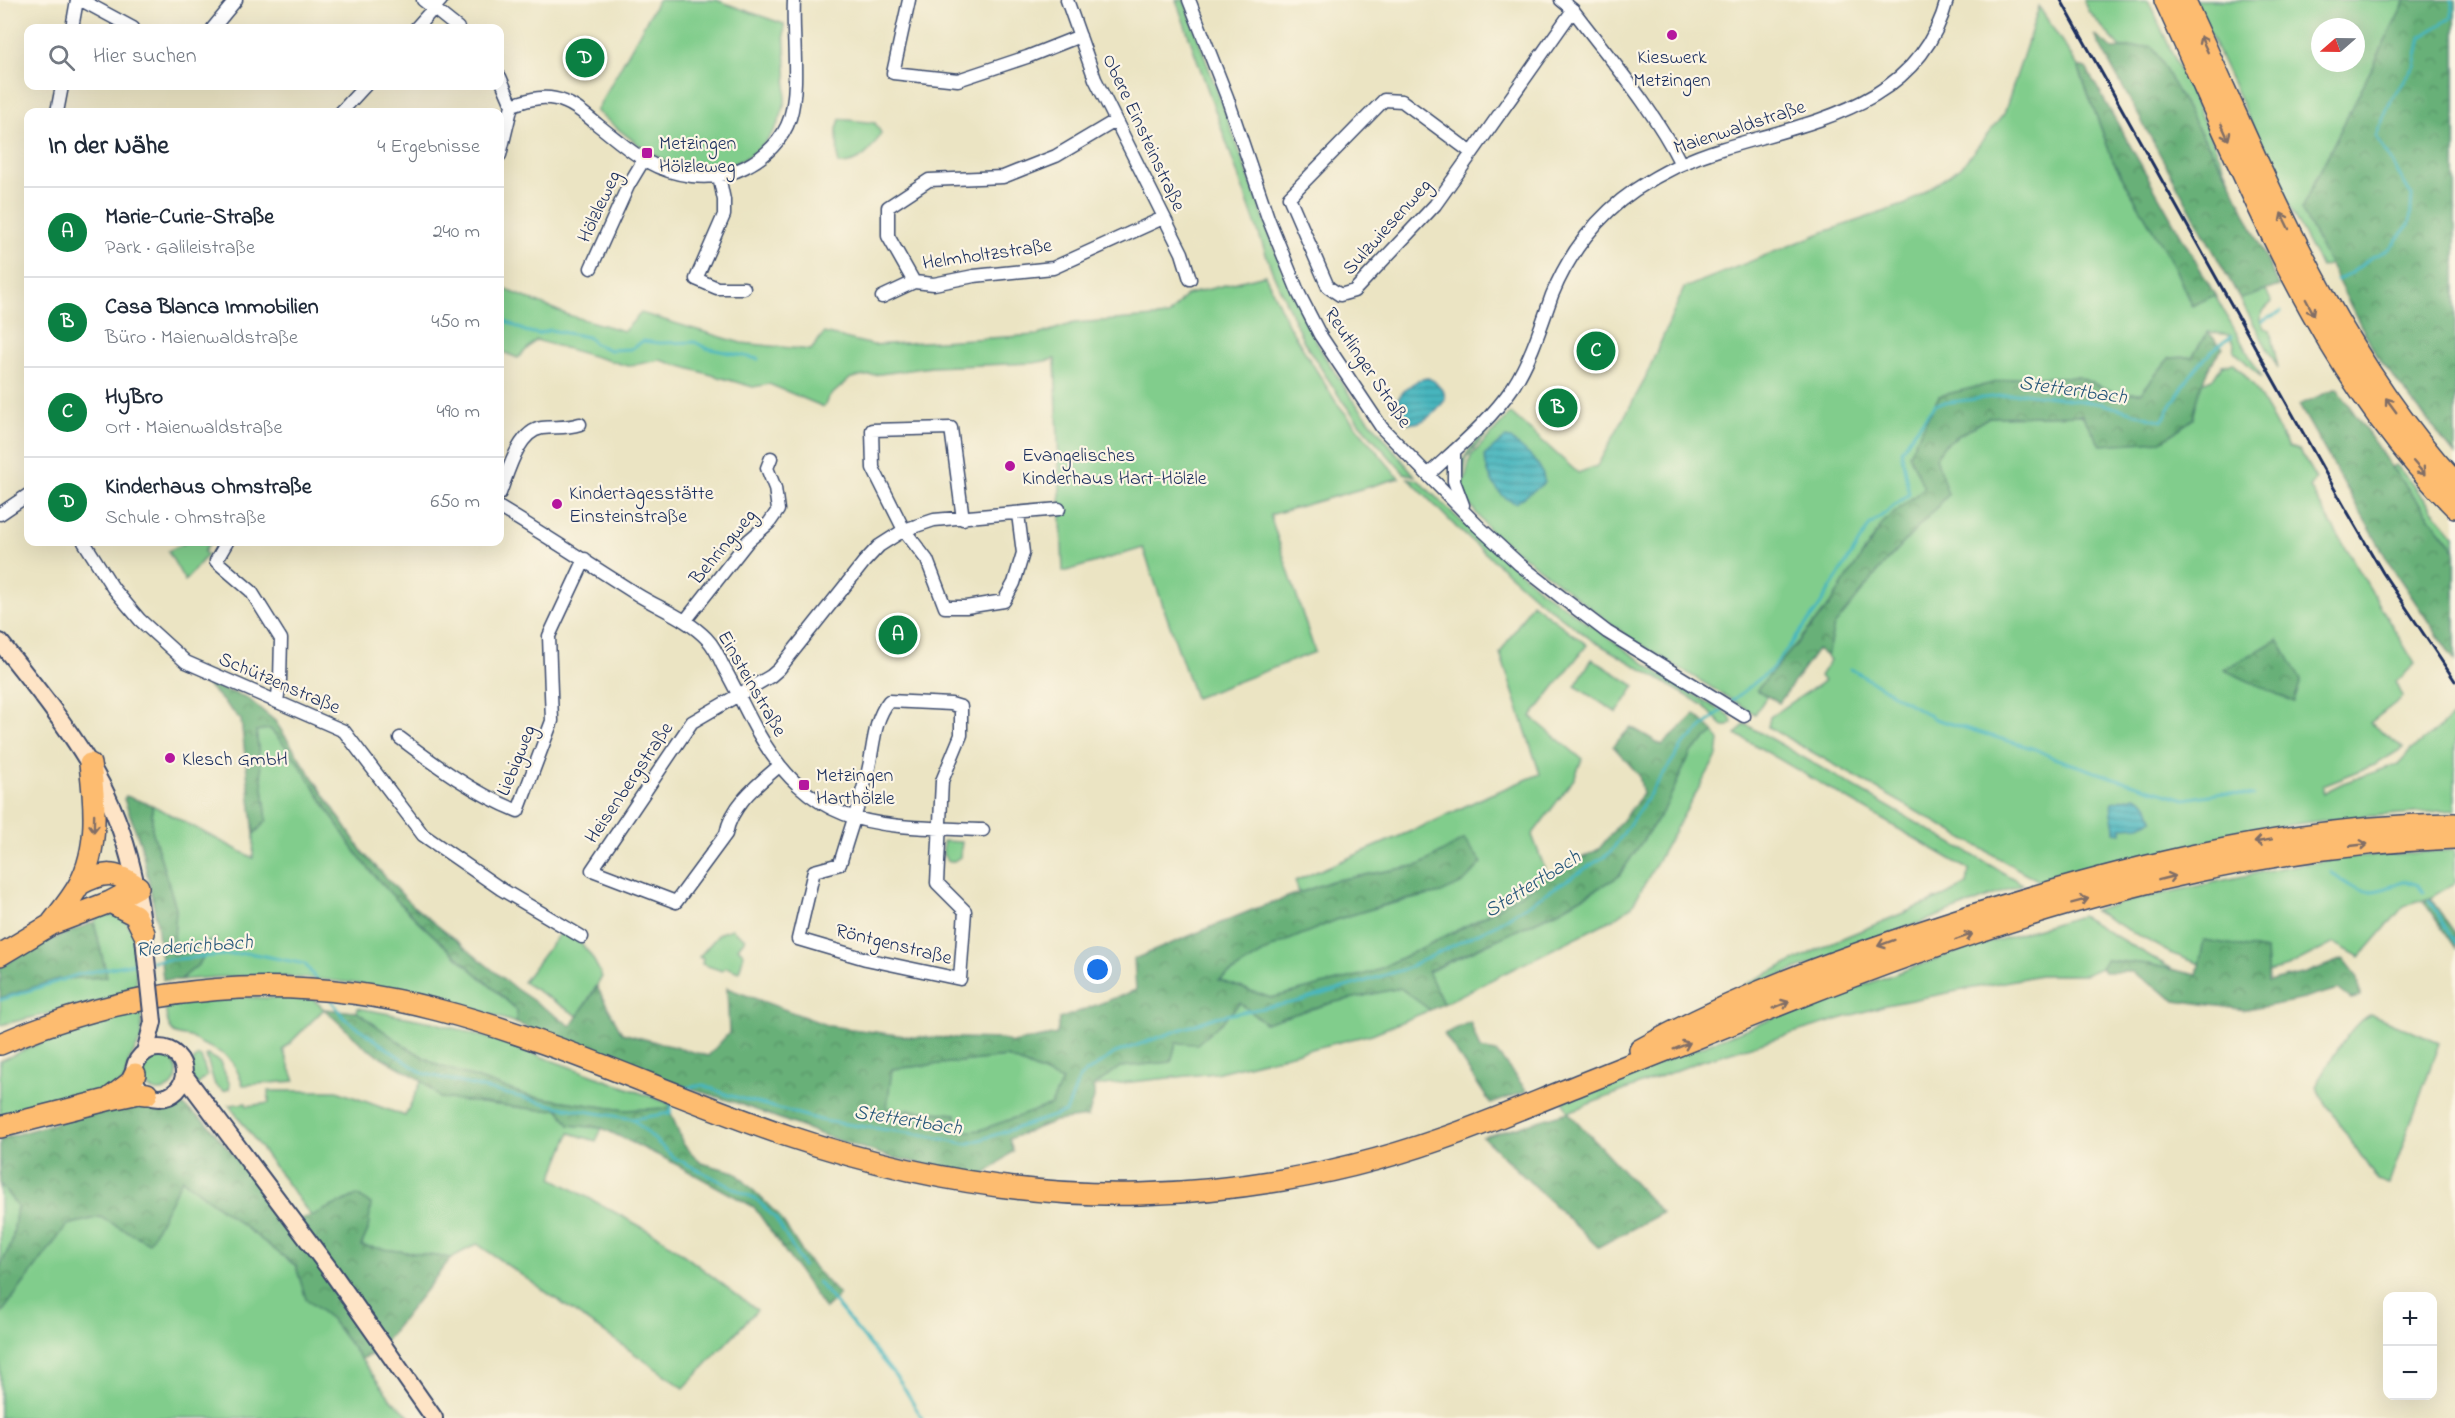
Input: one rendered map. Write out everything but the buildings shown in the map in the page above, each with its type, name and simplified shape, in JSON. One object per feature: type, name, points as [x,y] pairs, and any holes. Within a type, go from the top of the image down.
[{"type":"highway","points":[[2165,0],[2261,209],[2327,338],[2374,411],[2410,458],[2453,501]]},
{"type":"highway","points":[[2184,0],[2282,213],[2325,299],[2386,398],[2421,444],[2453,501]]},
{"type":"highway","points":[[51,924],[80,884],[90,859],[94,797],[90,764]]},
{"type":"highway","points":[[1588,1081],[1667,1035],[1768,988],[1901,938],[2022,900],[2178,858],[2292,836],[2356,829],[2455,824]]},
{"type":"highway","points":[[0,1044],[92,1011],[189,991],[245,986],[313,988],[440,1010],[548,1045],[785,1135],[914,1172],[1054,1192],[1137,1194],[1222,1188],[1298,1178],[1437,1141],[1870,970],[2049,910],[2190,873],[2304,852],[2392,842],[2455,838]]},
{"type":"highway","points":[[0,955],[51,924],[110,902],[138,887],[126,878],[106,874],[80,884]]},
{"type":"highway","points":[[110,902],[135,915],[144,933]]},
{"type":"highway","points":[[0,1035],[22,1035]]},
{"type":"highway","points":[[107,1100],[131,1082],[135,1074]]},
{"type":"highway","points":[[0,1127],[107,1100],[140,1093],[147,1094]]},
{"type":"main road","points":[[0,642],[55,713],[90,764],[115,817],[138,887],[153,1022],[146,1052]]},
{"type":"main road","points":[[153,1022],[166,1049],[180,1059],[184,1075],[206,1106],[224,1125],[311,1244],[434,1418]]},
{"type":"main road","points":[[166,1049],[157,1048],[146,1052],[137,1062],[135,1074],[141,1089],[147,1094],[162,1098],[170,1096],[179,1088],[184,1075]]},
{"type":"main road","points":[[170,1096],[206,1106]]},
{"type":"street","points":[[73,24],[79,0],[125,24]]},
{"type":"street","points":[[216,24],[236,0]]},
{"type":"street","points":[[423,0],[438,4],[455,24]]},
{"type":"street","points":[[512,105],[536,97],[565,102],[579,110],[643,161],[680,175],[719,176],[745,167],[765,153],[780,138],[789,118],[794,98],[794,0]]},
{"type":"street","points":[[909,0],[893,74],[958,80],[1030,56],[1080,36]]},
{"type":"street","name":"Obere Einsteinstraße","points":[[1067,0],[1095,79],[1182,253],[1190,279]]},
{"type":"street","name":"Reutlinger Straße","points":[[1189,0],[1227,98],[1268,218],[1299,294],[1320,335],[1382,428],[1467,515],[1519,564],[1598,625],[1744,716]]},
{"type":"street","points":[[1561,0],[1572,10],[1629,84],[1672,145],[1681,164]]},
{"type":"street","name":"Maienwaldstraße","points":[[1428,475],[1501,403],[1513,387],[1526,365],[1554,292],[1569,261],[1602,217],[1635,190],[1681,164],[1720,149],[1822,120],[1879,94],[1902,76],[1916,61],[1932,38],[1947,0]]},
{"type":"street","points":[[420,24],[438,4]]},
{"type":"street","name":"Sulzwiesenweg","points":[[1472,153],[1402,101],[1384,100],[1289,197],[1328,287],[1340,295],[1354,291],[1435,205],[1472,153],[1572,10]]},
{"type":"street","points":[[504,86],[512,105],[504,138]]},
{"type":"street","points":[[58,108],[61,90]]},
{"type":"street","points":[[345,108],[361,90]]},
{"type":"street","name":"Helmholtzstraße","points":[[914,282],[888,236],[888,207],[929,180],[1003,177],[1056,156],[1115,121]]},
{"type":"street","name":"Hölzleweg","points":[[591,268],[628,186],[643,161]]},
{"type":"street","points":[[719,176],[724,200],[724,215],[696,279],[717,288],[744,288]]},
{"type":"street","name":"Helmholtzstraße","points":[[882,297],[914,282],[934,284],[974,276],[1053,268],[1163,218]]},
{"type":"street","points":[[504,483],[522,440],[530,431],[543,428],[564,429],[580,424]]},
{"type":"street","points":[[963,519],[951,428],[872,430],[873,468],[904,530],[927,560],[945,607],[1004,602],[1014,583],[1023,553],[1018,514]]},
{"type":"street","points":[[1454,451],[1454,482],[1467,515]]},
{"type":"street","name":"Behringweg","points":[[685,621],[748,541],[769,523],[777,510],[776,488],[767,468],[771,458]]},
{"type":"street","points":[[0,514],[24,498]]},
{"type":"street","points":[[739,695],[779,669],[864,562],[879,546],[904,530],[934,520],[1059,509]]},
{"type":"street","name":"Einsteinstraße","points":[[504,510],[585,559],[638,595],[685,621],[707,638],[779,766],[805,793],[822,804],[854,818],[883,825],[982,830]]},
{"type":"street","name":"Schützenstraße","points":[[87,546],[113,588],[140,620],[186,662],[344,731],[423,835],[501,889],[582,937]]},
{"type":"street","points":[[225,546],[216,561],[251,591],[281,639],[277,702]]},
{"type":"street","name":"Liebigweg","points":[[400,738],[447,774],[487,798],[518,811],[552,721],[549,636],[585,559]]},
{"type":"street","name":"Heisenbergstraße","points":[[739,695],[692,722],[592,870],[676,902],[726,834],[728,823],[752,789],[779,766]]},
{"type":"street","points":[[854,818],[869,768],[872,740],[884,707],[889,701],[951,704],[961,707],[961,735],[942,781],[940,828]]},
{"type":"street","name":"Röntgenstraße","points":[[854,818],[840,864],[814,871],[798,939],[896,966],[960,979],[964,952],[965,910],[937,883],[940,828]]},
{"type":"green space","points":[[658,0],[716,0],[784,24],[786,95],[784,106],[770,137],[759,149],[738,162],[717,168],[697,169],[678,166],[644,149],[596,111]]},
{"type":"green space","points":[[1176,0],[1184,0],[1282,268],[1305,320],[1325,357],[1353,400],[1415,476],[1404,473],[1360,424],[1304,342],[1272,271]]},
{"type":"green space","points":[[2083,0],[2148,0],[2230,179],[2200,132],[2152,47],[2121,48],[2088,11]]},
{"type":"green space","points":[[2194,0],[2406,0],[2301,209],[2330,264],[2321,267],[2294,216]]},
{"type":"green space","points":[[2406,0],[2455,0],[2455,455],[2376,355],[2301,209]]},
{"type":"green space","points":[[2039,7],[2078,66],[2113,161],[2174,266],[2191,305],[2215,295],[2262,378],[2234,351],[2235,345],[2230,335],[2208,332],[2192,357],[2169,358],[2141,393],[2117,394],[2078,377],[1939,396],[1924,488],[1884,522],[1828,607],[1757,690],[1767,696],[1755,714],[1630,638],[1489,530],[1467,501],[1459,483],[1465,480],[1471,456],[1511,413],[1578,473],[1597,466],[1643,383],[1684,288],[1824,232],[1906,204],[1961,167],[2004,114]]},
{"type":"green space","points":[[2094,35],[2113,49],[2152,46],[2230,180],[2279,286],[2240,299]]},
{"type":"green space","points":[[2078,66],[2086,68],[2215,295],[2192,306],[2174,266],[2113,161]]},
{"type":"green space","points":[[840,119],[875,123],[881,133],[874,146],[864,156],[845,164],[838,164],[837,129]]},
{"type":"green space","points":[[1265,275],[1290,328],[1336,402],[1399,478],[1270,515],[1315,652],[1195,698],[1143,548],[1063,572],[1055,359],[1034,363],[931,367],[851,378],[828,398],[824,407],[769,384],[753,387],[660,360],[628,366],[536,340],[518,358],[504,353],[504,289],[568,315],[624,331],[641,313],[741,343],[811,350],[824,333],[873,345],[1038,335],[1074,323],[1168,316],[1186,295]]},
{"type":"green space","points":[[2266,291],[2272,302],[2264,310],[2260,319],[2264,328],[2270,330],[2278,368],[2240,299]]},
{"type":"green space","points":[[2208,332],[2223,348],[2216,356],[2203,381],[2193,419],[2162,441],[2101,445],[2082,415],[1989,417],[1946,443],[1936,457],[1948,495],[1884,564],[1834,626],[1827,656],[1817,650],[1779,703],[1757,690],[1828,607],[1884,522],[1924,488],[1909,454],[1939,396],[2018,377],[2078,377],[2117,393],[2141,393],[2169,358],[2192,357]]},
{"type":"green space","points":[[2234,363],[2254,386],[2288,447],[2299,450],[2316,479],[2310,488],[2415,664],[2396,682],[2403,697],[2370,723],[2403,748],[2377,764],[2323,785],[2323,793],[2343,783],[2398,764],[2410,751],[2455,715],[2455,810],[2333,819],[2275,827],[2039,881],[1768,727],[1770,717],[1824,681],[1820,676],[1830,660],[1827,656],[1833,626],[1884,564],[1948,495],[1935,457],[1946,443],[1989,417],[2082,415],[2101,445],[2193,419],[2200,384],[2214,378],[2222,365]]},
{"type":"green space","points":[[2337,388],[2391,467],[2455,549],[2455,661],[2391,566],[2299,405]]},
{"type":"green space","points":[[1491,425],[1494,425],[1467,457],[1462,479],[1459,479],[1466,456]]},
{"type":"green space","points":[[2396,465],[2455,536],[2455,549],[2391,467]]},
{"type":"green space","points":[[1408,478],[1418,480],[1463,523],[1541,590],[1663,676],[1730,716],[1732,723],[1729,726],[1723,726],[1703,705],[1592,640],[1536,598],[1457,528]]},
{"type":"green space","points":[[179,546],[208,546],[204,552],[207,555],[185,581],[168,551]]},
{"type":"green space","points":[[1532,603],[1587,645],[1531,717],[1582,759],[1574,779],[1532,835],[1548,877],[1478,920],[1373,972],[1271,998],[1219,980],[1267,950],[1314,928],[1377,907],[1441,893],[1464,840],[1420,865],[1332,881],[1299,893],[1295,881],[1540,774],[1500,653]]},
{"type":"green space","points":[[898,615],[916,642],[914,647],[884,647],[879,641]]},
{"type":"green space","points":[[2278,639],[2301,680],[2294,702],[2224,670]]},
{"type":"green space","points":[[1592,659],[1635,686],[1617,713],[1575,686]]},
{"type":"green space","points":[[206,684],[246,697],[275,721],[363,853],[412,905],[516,989],[571,1026],[597,987],[622,1033],[708,1056],[729,1033],[727,988],[829,1026],[912,1037],[1002,1039],[1012,1043],[1057,1034],[1059,1019],[1136,990],[1134,959],[1252,910],[1332,881],[1420,865],[1464,839],[1482,863],[1463,883],[1441,893],[1395,902],[1341,918],[1275,946],[1219,980],[1271,998],[1373,972],[1478,920],[1563,868],[1599,849],[1643,794],[1639,775],[1613,746],[1631,727],[1662,745],[1695,714],[1714,732],[1691,752],[1665,808],[1618,877],[1560,910],[1428,971],[1443,1004],[1430,1010],[1400,988],[1331,1003],[1265,1023],[1240,1003],[1197,1044],[1176,1043],[1171,1062],[1120,1067],[1094,1086],[1094,1098],[1088,1117],[1055,1121],[1009,1139],[1013,1151],[982,1177],[890,1157],[831,1138],[740,1104],[668,1081],[516,1023],[517,1010],[399,903],[365,864],[308,777],[270,729],[256,731],[267,820],[254,834],[241,720]],"holes":[[[1007,1057],[1062,1081],[1051,1105],[980,1130],[957,1132],[956,1114],[887,1108],[892,1069]]]},
{"type":"green space","points":[[1745,724],[2023,884],[1747,988],[1744,985],[1833,942],[1947,895],[1967,884],[1969,870],[1736,734]]},
{"type":"green space","points":[[270,729],[296,760],[365,864],[399,903],[517,1010],[516,1023],[434,999],[350,983],[265,976],[180,980],[198,965],[215,940],[173,955],[176,908],[152,830],[152,805],[253,858],[254,834],[267,820],[256,730]]},
{"type":"green space","points":[[1714,732],[1719,741],[1717,756],[1632,906],[1613,919],[1443,1004],[1428,972],[1560,910],[1618,877],[1665,808],[1691,752]]},
{"type":"green space","points":[[126,796],[152,805],[152,830],[176,908],[173,955],[216,939],[198,965],[180,980],[163,980],[157,923],[141,845],[124,799]]},
{"type":"green space","points":[[943,841],[962,842],[960,857],[949,861],[943,855]]},
{"type":"green space","points":[[2455,850],[2455,883],[2430,898],[2404,906],[2360,957],[2334,943],[2288,967],[2267,972],[2266,950],[2204,941],[2200,964],[2170,953],[2094,911],[2120,903],[2280,868],[2346,857]]},
{"type":"green space","points":[[2430,898],[2455,933],[2455,948],[2424,902]]},
{"type":"green space","points":[[100,915],[123,916],[135,937],[137,993],[0,1025],[0,998],[58,979],[107,977],[94,922]]},
{"type":"green space","points":[[2081,916],[2174,970],[2148,964],[2107,960],[2101,968],[2085,975],[2040,975],[1886,1005],[1701,1061],[1568,1112],[1563,1101],[1789,1012],[1950,954]]},
{"type":"green space","points":[[94,922],[107,977],[58,979],[0,998],[0,968],[30,948]]},
{"type":"green space","points":[[563,929],[587,950],[602,977],[578,1016],[523,982]]},
{"type":"green space","points":[[732,929],[745,939],[738,948],[744,954],[739,972],[726,967],[722,971],[702,964],[703,959],[699,957],[720,933]]},
{"type":"green space","points":[[2204,940],[2266,950],[2268,982],[2306,973],[2343,959],[2358,978],[2360,997],[2351,999],[2338,989],[2300,1000],[2246,1010],[2175,1000],[2132,972],[2104,972],[2101,968],[2106,960],[2148,964],[2197,975]]},
{"type":"green space","points":[[1400,988],[1430,1010],[1372,1034],[1215,1073],[1094,1086],[1120,1067],[1171,1062],[1176,1043],[1221,1023],[1240,1003],[1265,1023],[1331,1003]]},
{"type":"green space","points":[[236,997],[313,999],[324,1009],[283,1050],[295,1081],[243,1085],[236,1068],[228,1058],[191,1038],[176,1034],[169,1025],[165,1004]]},
{"type":"green space","points":[[358,1008],[432,1022],[496,1040],[671,1104],[669,1108],[624,1110],[529,1096],[437,1065],[405,1046],[357,1012]]},
{"type":"green space","points":[[324,1009],[357,1012],[405,1046],[437,1065],[529,1096],[624,1110],[669,1108],[683,1144],[701,1163],[735,1172],[779,1216],[808,1261],[839,1295],[825,1309],[754,1207],[670,1161],[602,1128],[569,1125],[559,1109],[542,1110],[440,1098],[421,1080],[366,1048]]},
{"type":"green space","points":[[141,1010],[142,1038],[129,1061],[124,1081],[106,1094],[0,1122],[0,1061],[48,1039]]},
{"type":"green space","points":[[2371,1014],[2439,1043],[2389,1184],[2378,1181],[2319,1093],[2317,1086],[2319,1079],[2349,1033]]},
{"type":"green space","points":[[1470,1022],[1480,1049],[1496,1052],[1527,1091],[1491,1104],[1444,1034]]},
{"type":"green space","points":[[159,1055],[172,1060],[177,1073],[172,1086],[159,1091],[146,1086],[141,1073],[146,1060]]},
{"type":"green space","points":[[207,1055],[220,1062],[230,1085],[229,1089],[224,1091],[215,1085]]},
{"type":"green space","points":[[198,1056],[201,1057],[207,1076],[196,1086],[191,1067]]},
{"type":"green space","points":[[1007,1057],[1062,1081],[1051,1105],[980,1131],[957,1132],[886,1108],[892,1069]]},
{"type":"green space","points":[[422,1080],[440,1098],[542,1110],[560,1109],[569,1125],[602,1128],[596,1141],[570,1133],[552,1178],[660,1237],[757,1310],[684,1388],[477,1244],[451,1258],[361,1246],[368,1230],[357,1195],[311,1216],[229,1105],[246,1103],[247,1106],[269,1103],[268,1091],[337,1091],[405,1116]]},
{"type":"green space","points":[[178,1102],[207,1123],[289,1222],[311,1216],[357,1195],[371,1204],[368,1230],[361,1246],[451,1258],[376,1353],[361,1359],[331,1319],[306,1299],[296,1266],[182,1179],[149,1243],[100,1217],[67,1225],[0,1315],[0,1267],[12,1242],[17,1206],[0,1184],[0,1139],[125,1103]]},
{"type":"green space","points":[[1568,1112],[1662,1213],[1598,1247],[1483,1137]]},
{"type":"green space","points":[[182,1179],[296,1266],[306,1299],[331,1319],[391,1399],[412,1418],[0,1418],[0,1315],[67,1225],[100,1217],[149,1242]]},
{"type":"green space","points":[[0,1184],[17,1206],[12,1242],[0,1267]]},
{"type":"water","points":[[1428,378],[1444,392],[1445,400],[1437,410],[1421,421],[1409,423],[1403,421],[1395,404],[1404,391],[1413,384]]},
{"type":"water","points":[[1505,438],[1511,439],[1533,458],[1543,476],[1544,483],[1516,503],[1498,491],[1487,469],[1485,455]]},
{"type":"water","points":[[2135,796],[2147,805],[2153,820],[2140,826],[2122,827],[2122,833],[2115,832],[2112,802]]},
{"type":"waterway","name":"Stettertbach","points":[[2337,280],[2349,275],[2370,258],[2389,249],[2410,223],[2412,196],[2376,136],[2392,98],[2415,66],[2421,37],[2452,17],[2452,0]]},
{"type":"waterway","name":"Stettertbach","points":[[2262,321],[2281,312]]},
{"type":"waterway","points":[[504,320],[525,331],[538,334],[550,330],[588,337],[595,344],[610,350],[631,349],[643,341],[695,342],[706,348],[758,359]]},
{"type":"waterway","name":"Stettertbach","points":[[1728,704],[1772,669],[1817,610],[1870,525],[1909,494],[1901,450],[1935,404],[2023,393],[2103,404],[2162,421],[2200,363],[2232,336]]},
{"type":"waterway","points":[[1851,669],[1935,719],[2035,749],[2054,758],[2117,779],[2185,799],[2222,793],[2253,796]]},
{"type":"waterway","name":"Stettertbach","points":[[685,1088],[703,1085],[728,1095],[824,1121],[924,1135],[967,1144],[1066,1112],[1080,1077],[1115,1053],[1216,1017],[1300,1001],[1405,969],[1497,924],[1610,853],[1683,745],[1724,708]]},
{"type":"waterway","points":[[2331,872],[2358,890],[2375,891],[2406,881],[2418,885],[2423,892]]},
{"type":"waterway","points":[[2429,900],[2455,943]]},
{"type":"waterway","name":"Riederichbach","points":[[152,961],[249,953],[305,964],[318,982]]},
{"type":"waterway","name":"Riederichbach","points":[[0,1000],[80,974],[140,962]]},
{"type":"waterway","name":"Riederichbach","points":[[331,1000],[344,1018],[422,1073],[560,1107],[633,1119],[670,1113],[673,1101]]},
{"type":"waterway","points":[[633,1119],[673,1157],[757,1200],[776,1219],[803,1266]]},
{"type":"waterway","points":[[818,1282],[901,1383],[922,1418]]},
{"type":"railway","points":[[2061,0],[2344,506],[2383,573],[2455,681]]},
{"type":"place","name":"Kieswerk Metzingen","points":[[1672,35]]},
{"type":"place","name":"Kinderhaus Ohmstraße","points":[[585,58]]},
{"type":"place","name":"Metzingen Hölzleweg","points":[[647,153]]},
{"type":"place","name":"HyBro","points":[[1596,351]]},
{"type":"place","name":"Casa Blanca Immobilien","points":[[1558,408]]},
{"type":"place","name":"Evangelisches Kinderhaus Hart-Hölzle","points":[[1010,466]]},
{"type":"place","name":"Kindertagesstätte Einsteinstraße","points":[[557,504]]},
{"type":"place","name":"Marie-Curie-Straße","points":[[898,635]]},
{"type":"place","name":"Klesch GmbH","points":[[170,758]]},
{"type":"place","name":"Metzingen Harthölzle","points":[[804,785]]}]
